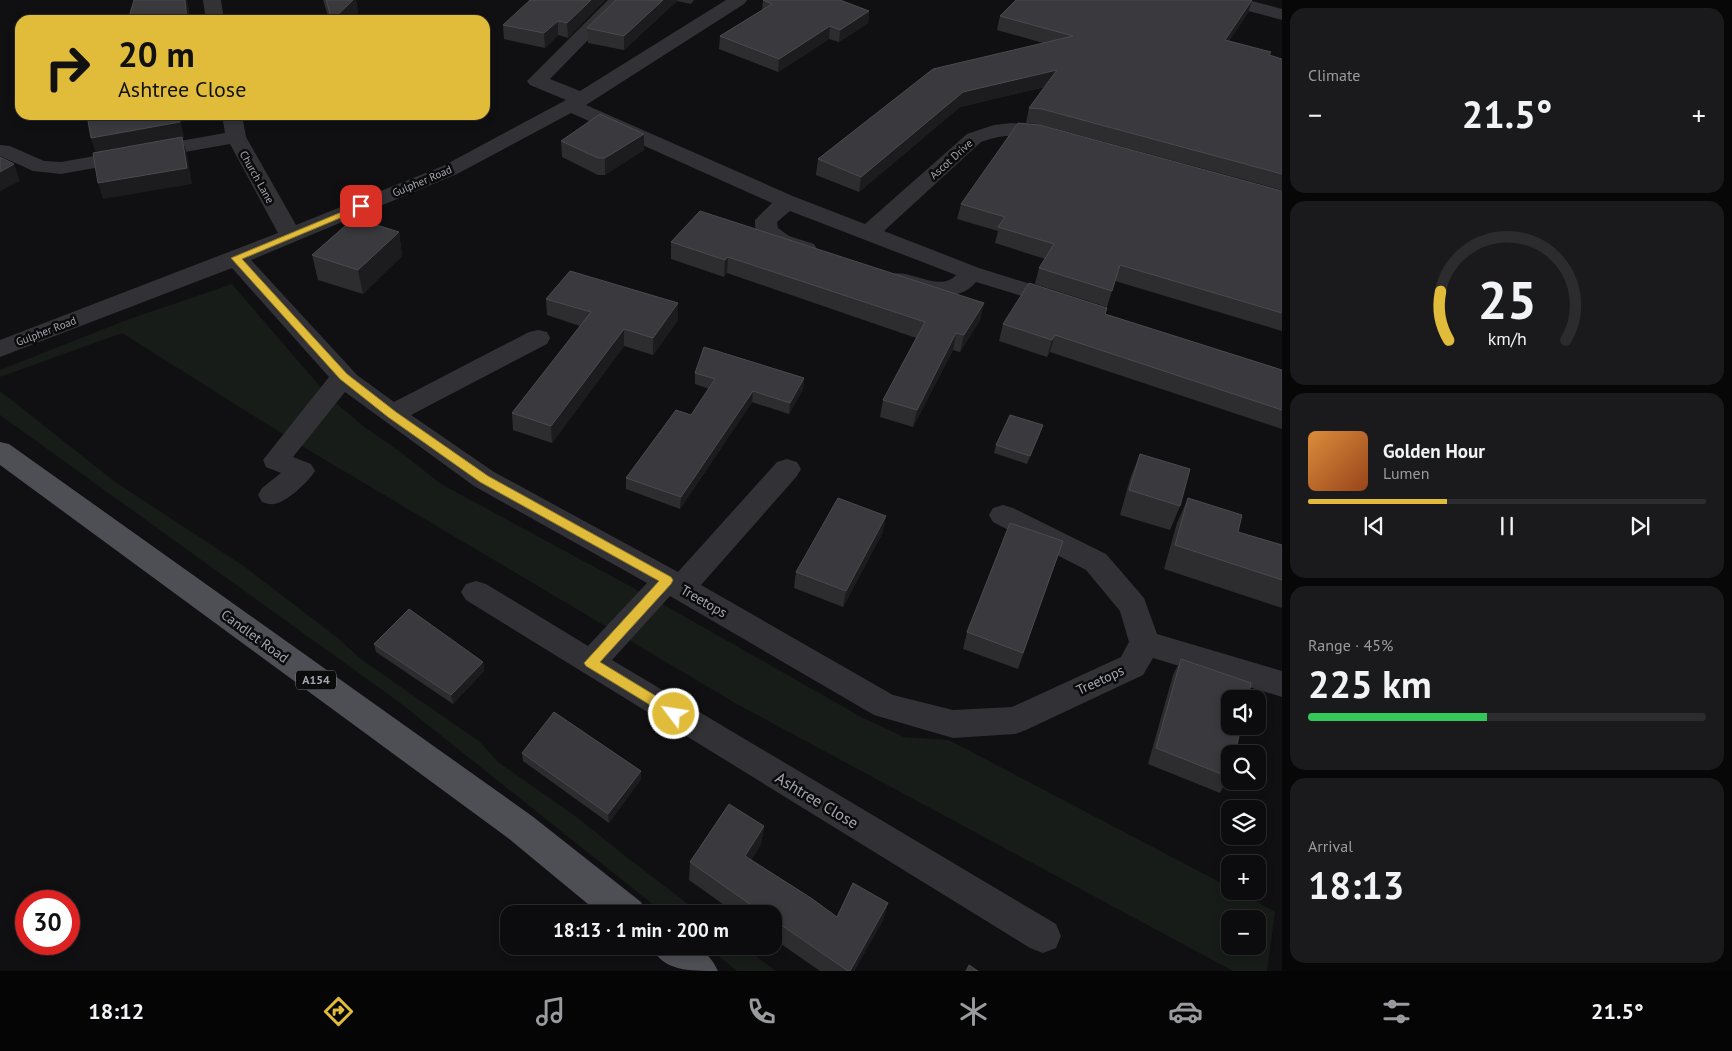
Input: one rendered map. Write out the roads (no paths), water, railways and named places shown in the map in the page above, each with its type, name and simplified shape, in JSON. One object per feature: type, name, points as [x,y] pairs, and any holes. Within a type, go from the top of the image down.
[{"type":"main road","name":"Candlet Road","points":[[0,451],[520,827],[617,905]]},
{"type":"main road","points":[[679,955],[699,971]]},
{"type":"street","points":[[212,0],[214,15]]},
{"type":"street","points":[[618,0],[537,81],[787,202],[972,273],[1083,308]]},
{"type":"street","name":"Gulpher Road","points":[[0,349],[236,258],[450,170],[577,102],[738,0]]},
{"type":"street","points":[[1228,0],[1282,15]]},
{"type":"street","name":"Church Lane","points":[[233,120],[236,137],[291,236]]},
{"type":"street","name":"Ascot Drive","points":[[869,233],[974,138],[993,130],[1017,129],[1066,140]]},
{"type":"street","points":[[2,150],[40,167],[61,168],[236,137]]},
{"type":"street","points":[[787,202],[766,220],[767,231],[781,241],[827,255]]},
{"type":"street","name":"Treetops","points":[[236,258],[344,377],[392,414],[484,479],[674,584],[885,706],[953,724],[1015,720],[1132,666],[1145,643]]},
{"type":"street","points":[[881,273],[918,285],[942,288],[960,285],[972,273]]},
{"type":"street","points":[[392,414],[538,338]]},
{"type":"street","points":[[272,496],[301,471],[276,460],[344,377]]},
{"type":"street","points":[[591,663],[674,584],[787,469]]},
{"type":"street","points":[[1002,515],[1096,562],[1133,606],[1145,643],[1282,684]]},
{"type":"street","name":"Ashtree Close","points":[[476,592],[1043,936]]}]
